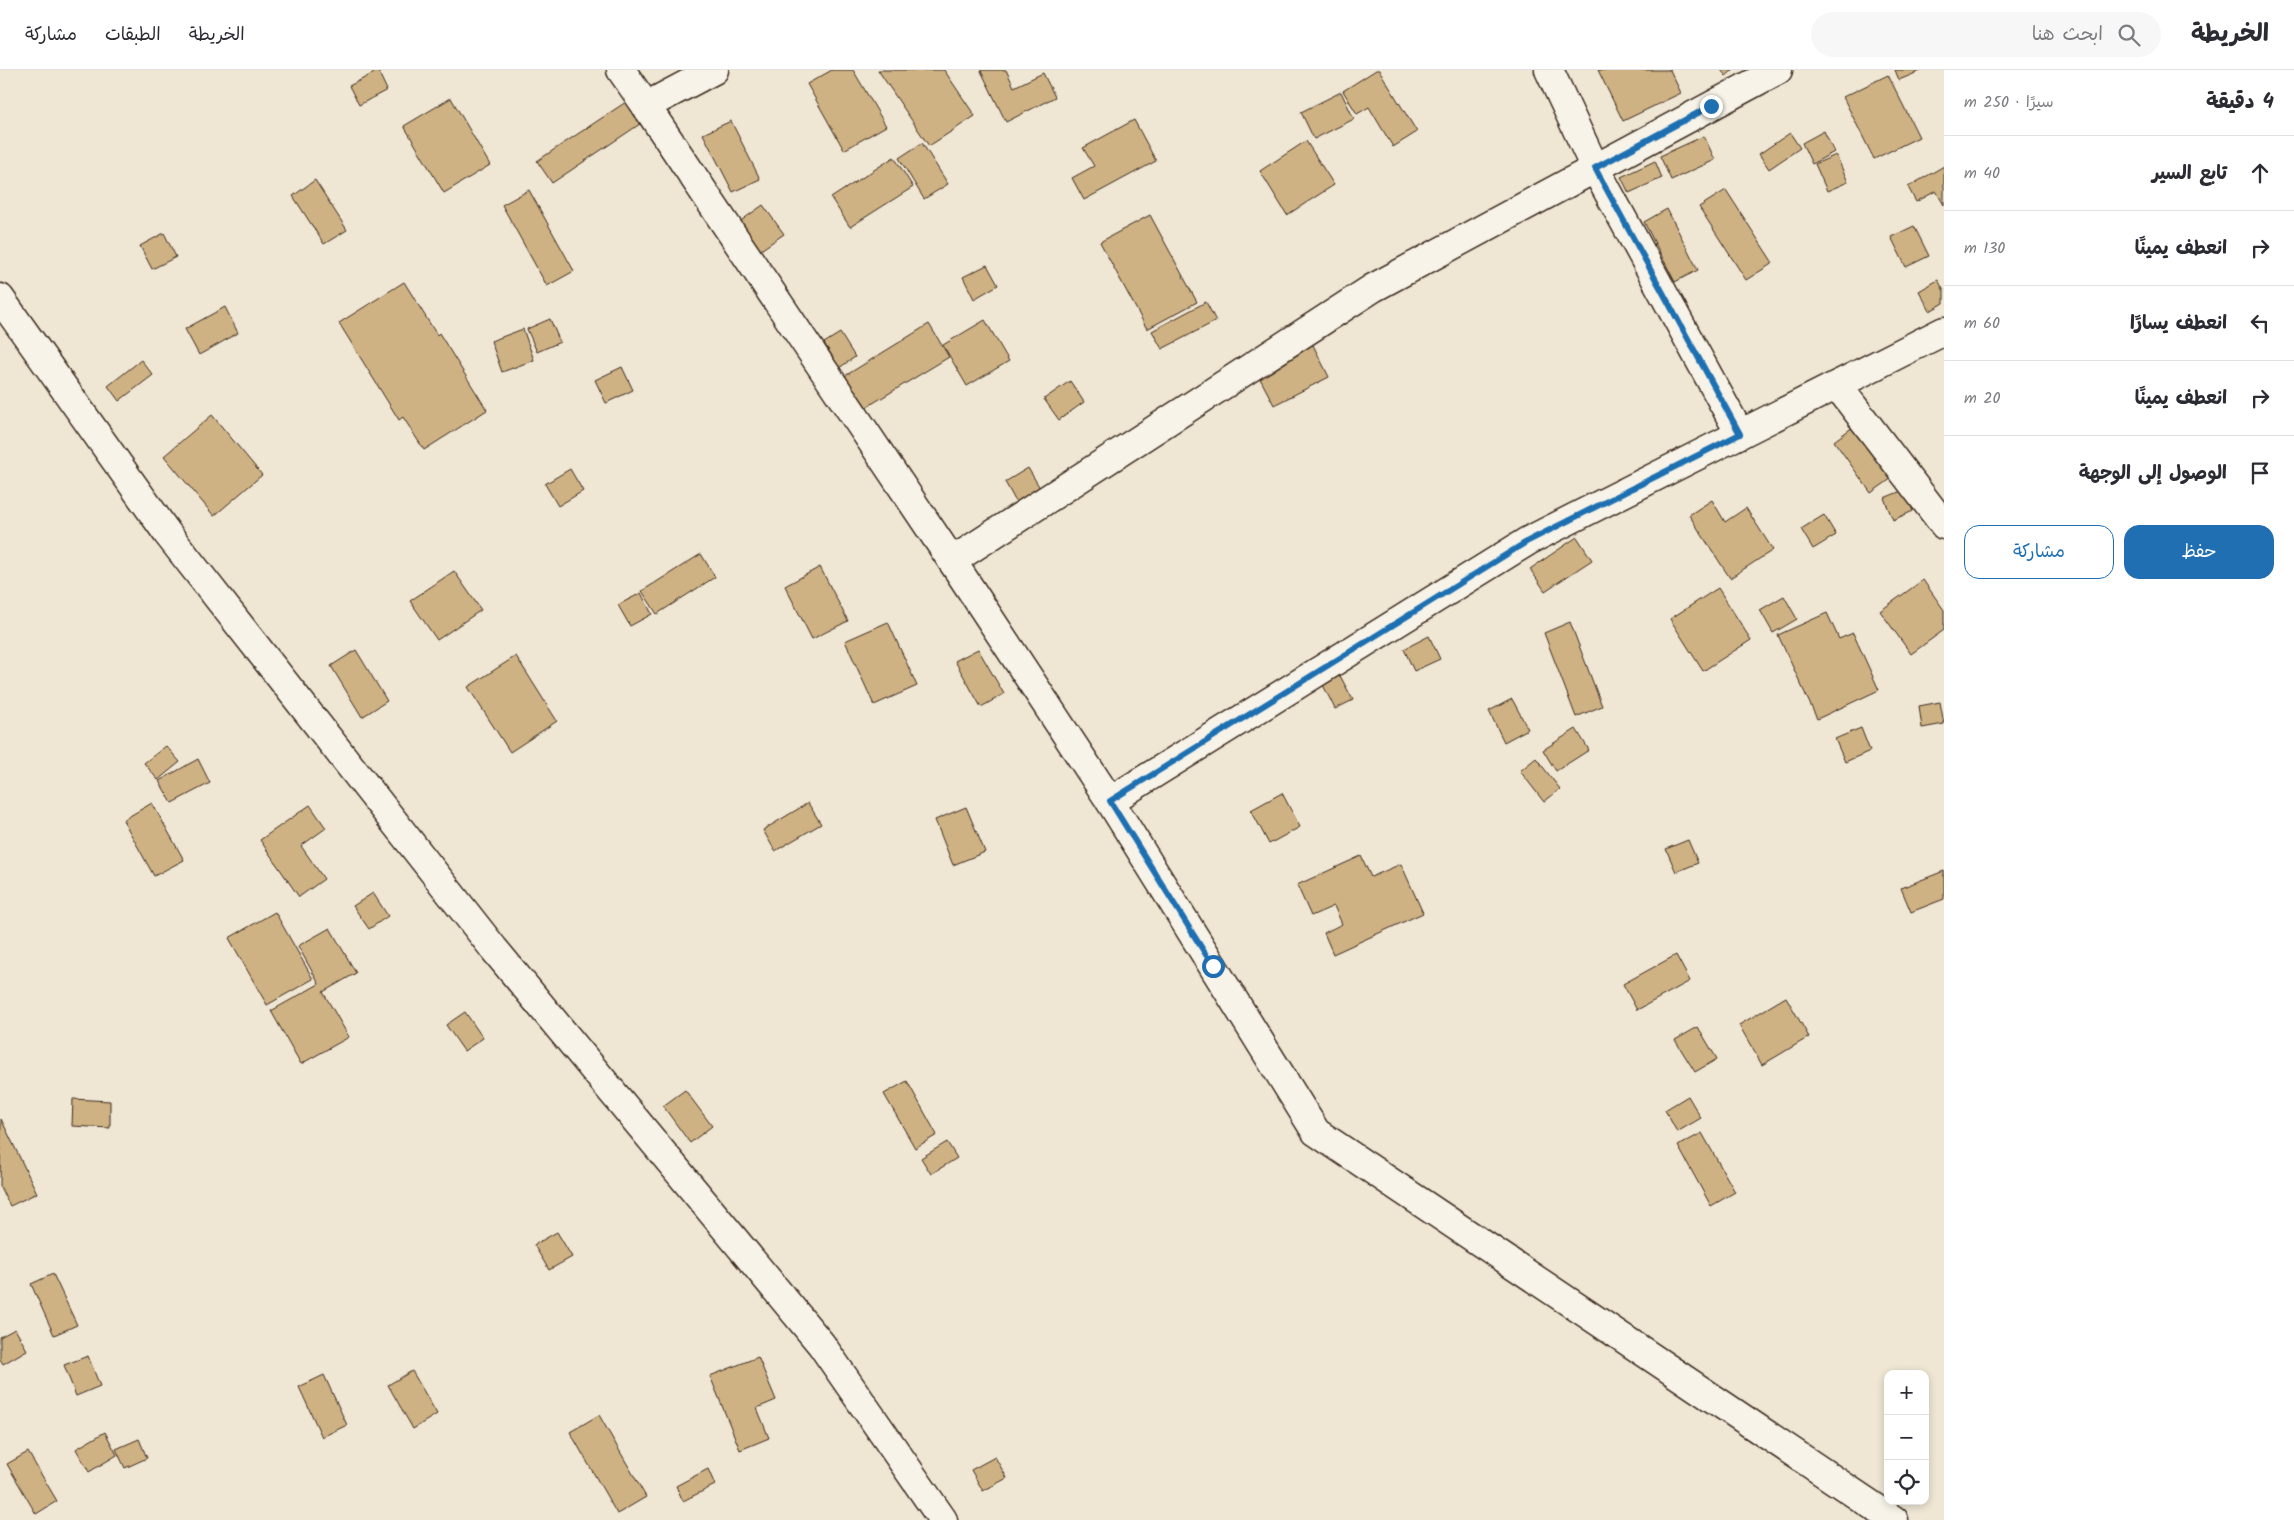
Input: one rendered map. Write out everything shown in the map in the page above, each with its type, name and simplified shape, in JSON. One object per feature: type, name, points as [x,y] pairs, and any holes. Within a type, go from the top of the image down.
[{"type":"street","points":[[621,70],[952,561],[1110,801],[1316,1132],[1894,1520]]},
{"type":"street","points":[[646,106],[714,70]]},
{"type":"street","points":[[1549,70],[1595,168],[1740,434]]},
{"type":"street","points":[[952,561],[1373,288],[1778,70]]},
{"type":"street","points":[[0,298],[167,532],[494,948],[821,1344],[943,1520]]},
{"type":"street","points":[[1110,801],[1528,541],[1944,331]]},
{"type":"street","points":[[1838,385],[1944,525]]},
{"type":"building","points":[[832,70],[853,70],[886,126],[844,150],[807,84]]},
{"type":"building","points":[[878,70],[944,70],[975,116],[929,146]]},
{"type":"building","points":[[1006,70],[1014,87],[1043,73],[1055,97],[1006,122],[981,71]]},
{"type":"building","points":[[1376,70],[1379,70],[1417,132],[1393,147],[1369,107],[1357,114],[1343,91]]},
{"type":"building","points":[[1598,70],[1670,70],[1681,93],[1623,121]]},
{"type":"building","points":[[1721,70],[1733,70],[1726,76]]},
{"type":"building","points":[[1895,70],[1923,70],[1899,80]]},
{"type":"building","points":[[378,71],[387,90],[359,105],[349,86]]},
{"type":"building","points":[[1888,75],[1919,137],[1874,159],[1843,97]]},
{"type":"building","points":[[1341,92],[1354,119],[1314,139],[1301,112]]},
{"type":"building","points":[[451,98],[490,165],[444,193],[404,126]]},
{"type":"building","points":[[626,102],[640,124],[552,183],[537,161]]},
{"type":"building","points":[[1134,120],[1156,161],[1084,200],[1072,178],[1094,166],[1083,148]]},
{"type":"building","points":[[731,121],[760,179],[733,192],[703,134]]},
{"type":"building","points":[[1824,131],[1834,152],[1812,164],[1802,143]]},
{"type":"building","points":[[1790,133],[1800,148],[1769,169],[1759,154]]},
{"type":"building","points":[[1704,136],[1715,160],[1671,180],[1660,156]]},
{"type":"building","points":[[1306,141],[1334,185],[1287,215],[1260,171]]},
{"type":"building","points":[[922,143],[948,184],[924,199],[899,158]]},
{"type":"building","points":[[1836,155],[1848,182],[1827,191],[1815,164]]},
{"type":"building","points":[[894,157],[913,187],[850,227],[831,198]]},
{"type":"building","points":[[1655,161],[1662,178],[1629,193],[1621,177]]},
{"type":"building","points":[[1944,166],[1944,205],[1936,191],[1916,202],[1908,187]]},
{"type":"building","points":[[315,180],[347,230],[324,244],[293,196]]},
{"type":"building","points":[[529,190],[574,271],[547,286],[502,205]]},
{"type":"building","points":[[1726,190],[1773,263],[1746,280],[1699,207]]},
{"type":"building","points":[[763,205],[784,234],[755,254],[735,225]]},
{"type":"building","points":[[1667,209],[1698,270],[1675,282],[1644,222]]},
{"type":"building","points":[[1150,215],[1197,302],[1147,329],[1100,242]]},
{"type":"building","points":[[1914,226],[1929,256],[1906,267],[1891,237]]},
{"type":"building","points":[[164,233],[176,257],[152,269],[140,246]]},
{"type":"building","points":[[987,265],[998,285],[974,299],[963,277]]},
{"type":"building","points":[[1938,280],[1944,291],[1944,303],[1930,311],[1919,291]]},
{"type":"building","points":[[404,282],[437,335],[439,333],[487,410],[424,450],[403,417],[399,420],[339,323]]},
{"type":"building","points":[[1206,302],[1216,321],[1162,349],[1152,331]]},
{"type":"building","points":[[225,307],[238,333],[199,355],[185,329]]},
{"type":"building","points":[[550,319],[560,342],[537,352],[527,329]]},
{"type":"building","points":[[985,320],[1009,361],[967,386],[943,345]]},
{"type":"building","points":[[929,324],[949,357],[860,411],[840,379]]},
{"type":"building","points":[[523,329],[534,360],[502,372],[491,341]]},
{"type":"building","points":[[840,333],[855,357],[839,368],[824,343]]},
{"type":"building","points":[[1311,341],[1329,377],[1274,405],[1255,369]]},
{"type":"building","points":[[141,360],[153,375],[119,401],[108,386]]},
{"type":"building","points":[[622,367],[633,390],[606,403],[595,380]]},
{"type":"building","points":[[1070,381],[1084,402],[1059,420],[1044,399]]},
{"type":"building","points":[[212,415],[262,475],[214,516],[164,456]]},
{"type":"building","points":[[1857,424],[1895,476],[1871,493],[1834,441]]},
{"type":"building","points":[[1028,468],[1040,488],[1016,502],[1005,482]]},
{"type":"building","points":[[570,469],[583,491],[558,506],[545,484]]},
{"type":"building","points":[[1904,490],[1913,511],[1893,520],[1884,498]]},
{"type":"building","points":[[1712,500],[1725,522],[1746,508],[1773,550],[1730,578],[1689,515]]},
{"type":"building","points":[[1824,515],[1836,535],[1813,549],[1801,529]]},
{"type":"building","points":[[1577,537],[1592,560],[1545,591],[1530,569]]},
{"type":"building","points":[[701,554],[715,577],[657,614],[642,591]]},
{"type":"building","points":[[820,567],[848,621],[812,639],[785,586]]},
{"type":"building","points":[[454,571],[481,610],[437,640],[410,601]]},
{"type":"building","points":[[1923,580],[1944,610],[1944,630],[1911,654],[1880,611]]},
{"type":"building","points":[[1718,588],[1751,640],[1703,671],[1670,619]]},
{"type":"building","points":[[641,593],[652,614],[630,626],[618,605]]},
{"type":"building","points":[[1784,596],[1797,619],[1773,633],[1760,610]]},
{"type":"building","points":[[1827,613],[1839,639],[1853,633],[1879,690],[1817,719],[1778,635]]},
{"type":"building","points":[[888,622],[917,686],[874,705],[845,641]]},
{"type":"building","points":[[1570,622],[1602,706],[1576,717],[1544,633]]},
{"type":"building","points":[[1429,636],[1440,659],[1414,671],[1404,649]]},
{"type":"building","points":[[978,649],[1004,694],[981,707],[955,661]]},
{"type":"building","points":[[356,650],[387,701],[362,717],[331,666]]},
{"type":"building","points":[[516,656],[557,721],[510,752],[468,687]]},
{"type":"building","points":[[1338,672],[1353,700],[1335,709],[1321,681]]},
{"type":"building","points":[[1512,699],[1528,729],[1504,742],[1489,711]]},
{"type":"building","points":[[1940,702],[1944,724],[1922,728],[1919,706]]},
{"type":"building","points":[[1861,728],[1870,751],[1845,762],[1835,739]]},
{"type":"building","points":[[1576,729],[1589,750],[1556,771],[1543,750]]},
{"type":"building","points":[[166,746],[180,762],[158,780],[144,763]]},
{"type":"building","points":[[1536,758],[1560,789],[1544,802],[1520,771]]},
{"type":"building","points":[[198,759],[210,783],[172,803],[159,781]]},
{"type":"building","points":[[1282,793],[1300,827],[1269,844],[1251,810]]},
{"type":"building","points":[[152,803],[184,860],[154,876],[123,820]]},
{"type":"building","points":[[808,803],[821,824],[775,851],[763,830]]},
{"type":"building","points":[[310,805],[326,828],[301,846],[324,879],[299,897],[260,840]]},
{"type":"building","points":[[966,807],[985,852],[953,865],[935,820]]},
{"type":"building","points":[[1688,840],[1698,863],[1676,872],[1666,849]]},
{"type":"building","points":[[1361,856],[1371,877],[1401,864],[1423,913],[1333,954],[1324,933],[1342,924],[1334,906],[1311,916],[1297,885]]},
{"type":"building","points":[[1944,871],[1944,899],[1911,912],[1901,888]]},
{"type":"building","points":[[373,893],[388,916],[369,929],[353,906]]},
{"type":"building","points":[[275,912],[313,979],[267,1005],[229,938]]},
{"type":"building","points":[[330,928],[356,973],[323,992],[349,1037],[301,1064],[271,1011],[319,984],[298,946]]},
{"type":"building","points":[[1676,955],[1690,981],[1637,1010],[1623,984]]},
{"type":"building","points":[[1786,997],[1809,1037],[1762,1065],[1739,1025]]},
{"type":"building","points":[[465,1012],[483,1038],[464,1051],[446,1025]]},
{"type":"building","points":[[1698,1027],[1717,1059],[1695,1072],[1675,1040]]},
{"type":"building","points":[[907,1081],[937,1135],[915,1148],[884,1094]]},
{"type":"building","points":[[685,1090],[712,1126],[690,1143],[663,1106]]},
{"type":"building","points":[[1688,1096],[1701,1118],[1677,1132],[1665,1110]]},
{"type":"building","points":[[73,1099],[110,1101],[110,1128],[72,1126]]},
{"type":"building","points":[[1,1119],[37,1193],[10,1206],[0,1186]]},
{"type":"building","points":[[1702,1133],[1735,1192],[1711,1206],[1678,1146]]},
{"type":"building","points":[[947,1142],[957,1158],[931,1174],[921,1158]]},
{"type":"building","points":[[557,1232],[572,1257],[549,1270],[534,1245]]},
{"type":"building","points":[[53,1274],[77,1325],[54,1335],[31,1284]]},
{"type":"building","points":[[15,1329],[27,1350],[3,1364],[0,1359],[0,1337]]},
{"type":"building","points":[[88,1356],[100,1386],[76,1396],[64,1365]]},
{"type":"building","points":[[758,1357],[776,1400],[757,1408],[769,1438],[740,1450],[710,1376]]},
{"type":"building","points":[[412,1371],[437,1414],[413,1429],[388,1385]]},
{"type":"building","points":[[324,1375],[347,1425],[322,1437],[299,1387]]},
{"type":"building","points":[[599,1415],[646,1497],[617,1514],[570,1432]]},
{"type":"building","points":[[105,1432],[117,1455],[89,1472],[76,1449]]},
{"type":"building","points":[[139,1439],[147,1458],[125,1468],[116,1449]]},
{"type":"building","points":[[28,1452],[57,1501],[36,1514],[7,1464]]},
{"type":"building","points":[[995,1457],[1007,1478],[983,1491],[971,1470]]},
{"type":"building","points":[[708,1469],[715,1485],[683,1501],[676,1486]]},
{"type":"route","points":[[1213,966],[1110,801],[1528,541],[1740,434],[1595,168],[1711,106]]}]
